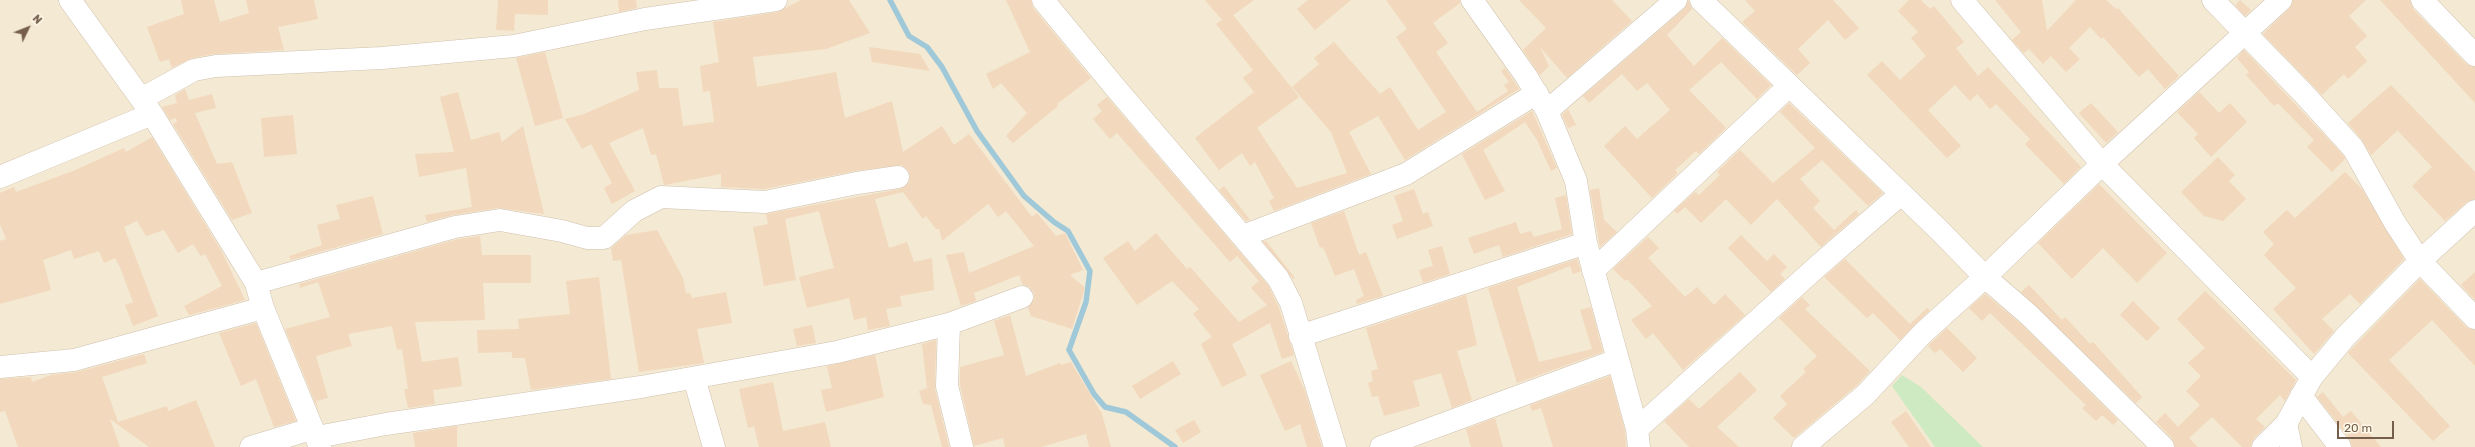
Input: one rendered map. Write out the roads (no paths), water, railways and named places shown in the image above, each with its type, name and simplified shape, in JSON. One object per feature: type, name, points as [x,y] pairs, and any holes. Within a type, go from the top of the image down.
[{"type":"street","points":[[70,0],[146,106],[256,283],[263,308],[316,438]]},
{"type":"street","points":[[0,177],[146,106],[194,70],[216,66],[382,58],[514,46],[645,19],[776,0]]},
{"type":"street","points":[[1043,0],[1114,86],[1278,278],[1291,303],[1335,447]]},
{"type":"street","points":[[1472,0],[1542,102],[1576,182],[1586,243],[1638,438],[1819,265],[1901,194]]},
{"type":"street","points":[[1243,236],[1406,174],[1542,102],[1676,0]]},
{"type":"street","points":[[1701,0],[1788,87],[1901,194],[1985,277],[2029,315],[2164,447]]},
{"type":"street","points":[[1962,0],[2102,164],[2312,377]]},
{"type":"street","points":[[2213,0],[2354,148],[2395,223],[2420,261],[2475,318]]},
{"type":"street","points":[[1803,447],[1864,395],[1923,333],[1985,277],[2102,164],[2281,0]]},
{"type":"street","points":[[2422,0],[2475,54]]},
{"type":"street","points":[[1593,271],[1788,87]]},
{"type":"street","points":[[256,283],[455,227],[500,220],[562,231],[587,238],[604,238],[634,211],[661,196],[765,202],[857,183],[898,178]]},
{"type":"street","points":[[2262,447],[2286,424],[2312,377],[2346,336],[2420,261],[2475,211]]},
{"type":"street","points":[[1300,336],[1586,243]]},
{"type":"street","points":[[251,447],[316,438],[386,424],[694,378],[837,352],[950,324],[1022,297]]},
{"type":"street","points":[[0,367],[74,360],[263,308]]},
{"type":"street","points":[[950,324],[947,386],[962,447]]},
{"type":"street","points":[[1381,447],[1618,360]]},
{"type":"street","points":[[694,378],[714,447]]},
{"type":"street","points":[[2301,396],[2340,447]]},
{"type":"street","points":[[2286,424],[2291,447]]},
{"type":"waterway","points":[[890,0],[909,36],[927,47],[942,67],[977,131],[1024,196],[1054,222],[1068,231],[1090,271],[1086,302],[1069,350],[1094,394],[1105,407],[1126,412],[1175,447]]}]
